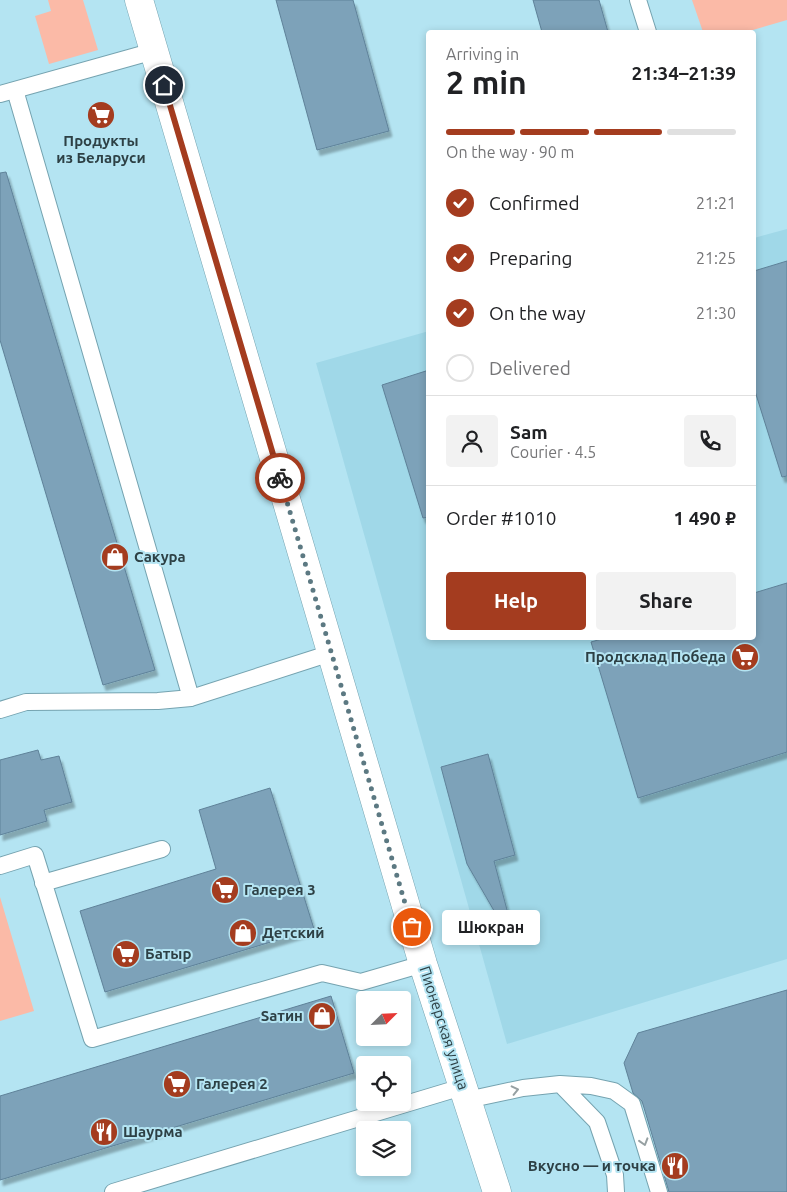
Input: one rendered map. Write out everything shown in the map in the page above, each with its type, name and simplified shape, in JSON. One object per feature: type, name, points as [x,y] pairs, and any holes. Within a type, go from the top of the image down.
[{"type":"main road","name":"Пионерская улица","points":[[139,0],[423,964],[496,1192]]},
{"type":"lane","points":[[638,0],[647,30]]},
{"type":"lane","points":[[154,51],[7,92],[191,698]]},
{"type":"lane","points":[[0,710],[26,702],[158,701],[191,698],[331,653]]},
{"type":"lane","points":[[44,883],[162,849]]},
{"type":"lane","points":[[0,866],[35,855],[92,1039],[322,973],[361,982],[423,964]]},
{"type":"lane","points":[[560,1084],[597,1122],[615,1175],[616,1192]]},
{"type":"lane","points":[[113,1192],[465,1094],[560,1084],[591,1086],[614,1091],[632,1104],[659,1192]]},
{"type":"shaded area","points":[[48,0],[83,0],[98,50],[49,64],[35,16],[51,11]]},
{"type":"shaded area","points":[[692,0],[787,0],[787,20],[753,30],[702,30]]},
{"type":"shaded area","points":[[787,229],[787,959],[507,1044],[316,363],[426,332],[426,640],[756,640],[756,237]]},
{"type":"shaded area","points":[[0,897],[34,1011],[0,1021]]},
{"type":"building","points":[[276,0],[353,0],[389,131],[317,150]]},
{"type":"building","points":[[533,0],[599,0],[607,30],[541,30]]},
{"type":"building","points":[[6,172],[155,670],[103,685],[0,340],[0,173]]},
{"type":"building","points":[[787,261],[787,476],[782,477],[756,394],[756,270]]},
{"type":"building","points":[[426,371],[426,518],[423,518],[382,385]]},
{"type":"building","points":[[787,583],[787,752],[638,798],[591,642],[598,640],[756,640],[756,592]]},
{"type":"building","points":[[38,750],[41,760],[59,756],[72,802],[44,810],[47,821],[0,835],[0,760]]},
{"type":"building","points":[[488,754],[515,855],[494,861],[511,925],[504,928],[467,864],[441,767]]},
{"type":"building","name":"Галерея 3","points":[[270,788],[314,929],[105,992],[80,911],[216,869],[199,810]]},
{"type":"building","points":[[787,990],[787,1192],[669,1192],[642,1101],[633,1093],[624,1063],[638,1033]]},
{"type":"building","name":"Галерея 2","points":[[331,996],[354,1073],[0,1180],[0,1096]]},
{"type":"way so far","points":[[280,478],[412,927]]},
{"type":"place","name":"Продукты из Беларуси","points":[[101,115]]},
{"type":"place","name":"Сакура","points":[[115,557]]},
{"type":"place","name":"Продсклад Победа","points":[[745,657]]},
{"type":"place","name":"Галерея 3","points":[[225,890]]},
{"type":"place","name":"Шюкран","points":[[412,927]]},
{"type":"place","name":"Детский","points":[[243,933]]},
{"type":"place","name":"Батыр","points":[[126,954]]},
{"type":"place","name":"Sатин","points":[[322,1016]]},
{"type":"place","name":"Галерея 2","points":[[177,1084]]},
{"type":"place","name":"Шаурма","points":[[104,1132]]},
{"type":"place","name":"Вкусно — и точка","points":[[675,1166]]},
{"type":"route","points":[[164,85],[280,478]]}]
